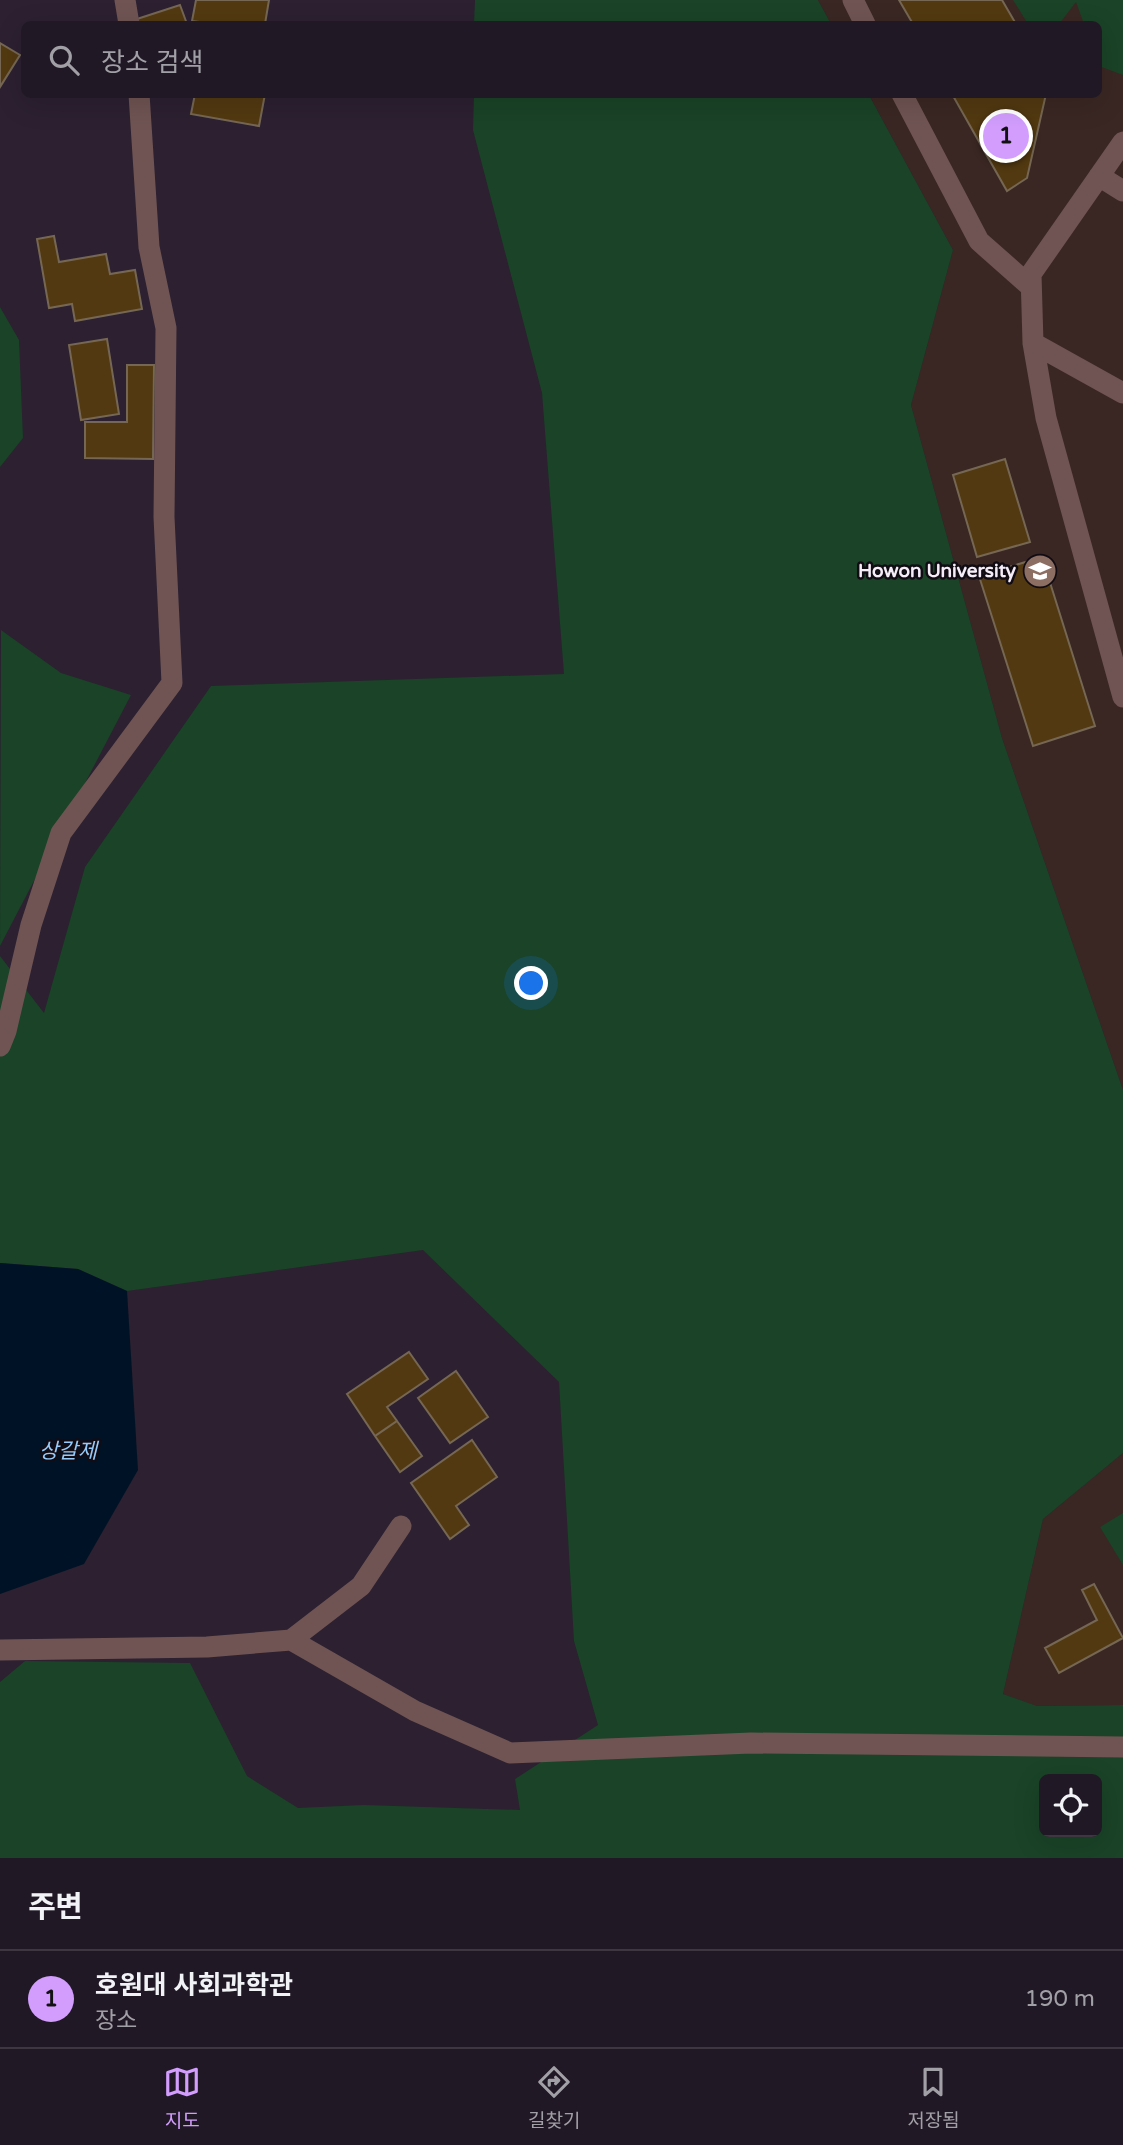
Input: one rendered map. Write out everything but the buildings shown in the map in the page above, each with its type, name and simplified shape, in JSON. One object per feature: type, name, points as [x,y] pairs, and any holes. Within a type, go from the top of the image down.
[{"type":"street","points":[[125,0],[128,21]]},
{"type":"street","points":[[853,0],[864,21]]},
{"type":"street","points":[[0,1046],[31,925],[61,833],[172,683],[164,517],[166,328],[149,247],[139,98]]},
{"type":"street","points":[[904,98],[979,241],[1031,287]]},
{"type":"street","points":[[1123,142],[1031,274],[1033,343],[1046,418],[1123,697]]},
{"type":"street","points":[[1099,176],[1123,191]]},
{"type":"street","points":[[1033,343],[1123,393]]},
{"type":"street","points":[[0,1650],[207,1647],[291,1640],[362,1586],[401,1526]]},
{"type":"street","points":[[291,1640],[415,1712],[510,1753],[751,1743],[1123,1747]]},
{"type":"shaded area","name":"Howon University","points":[[818,0],[1123,0],[1123,1090],[1002,738],[911,405],[953,250],[871,98],[1102,98],[1102,21],[829,21]]},
{"type":"shaded area","points":[[1123,1453],[1123,1705],[1036,1706],[1003,1694],[1043,1519]]},
{"type":"green space","points":[[475,0],[818,0],[829,21],[474,21]]},
{"type":"green space","points":[[1013,0],[1123,0],[1123,75],[1102,67],[1102,21],[1083,21],[1076,2],[1061,21],[1026,21]]},
{"type":"green space","points":[[474,98],[871,98],[953,250],[911,405],[1002,738],[1123,1090],[1123,1453],[1043,1519],[1003,1694],[1037,1706],[1123,1705],[1123,1858],[0,1858],[0,1682],[25,1661],[190,1663],[247,1776],[298,1808],[364,1805],[520,1810],[515,1779],[598,1725],[574,1641],[559,1382],[423,1250],[127,1291],[78,1269],[0,1263],[0,956],[44,1013],[85,867],[211,686],[564,674],[542,393],[473,130]]},
{"type":"green space","points":[[0,307],[19,340],[23,438],[0,467]]},
{"type":"green space","points":[[1,630],[61,673],[131,695],[0,946]]},
{"type":"green space","points":[[1123,1513],[1123,1565],[1100,1527]]},
{"type":"water","name":"상갈제","points":[[0,1263],[78,1269],[127,1291],[138,1470],[84,1564],[0,1594]]},
{"type":"place","name":"호원대 사회과학관","points":[[1006,136]]},
{"type":"place","name":"Howon University","points":[[1040,571]]}]
